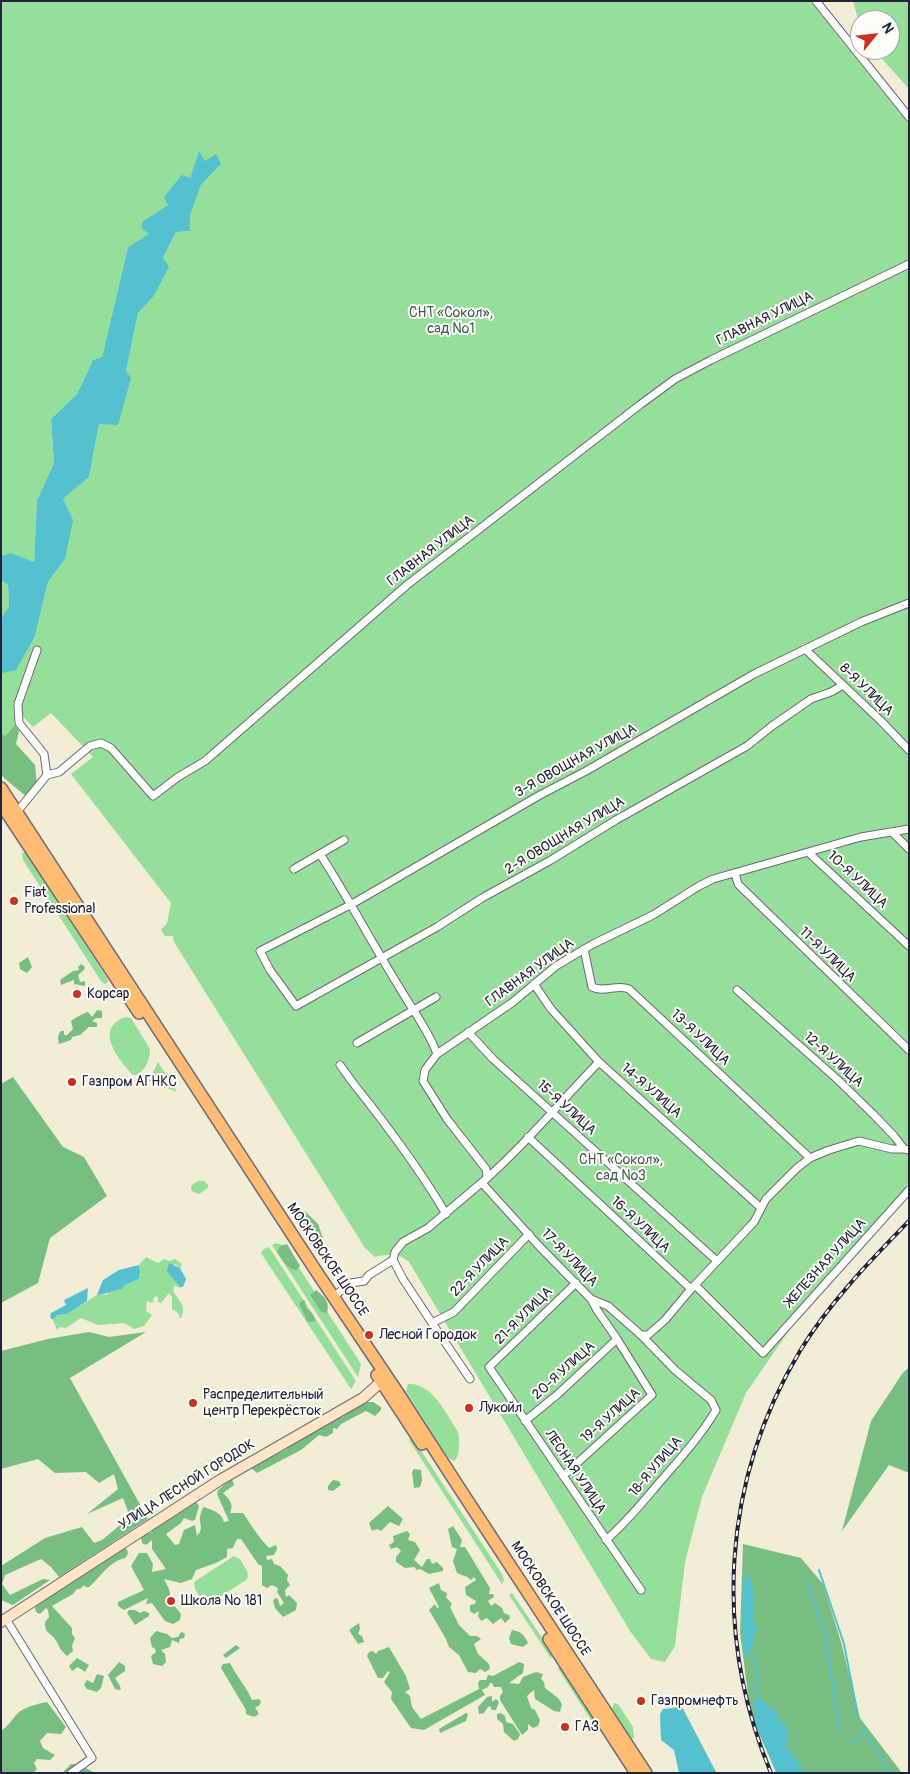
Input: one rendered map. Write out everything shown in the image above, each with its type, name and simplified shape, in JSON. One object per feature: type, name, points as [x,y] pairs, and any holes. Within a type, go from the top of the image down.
[{"type":"main road","name":"МОСКОВСКОЕ ШОССЕ","points":[[1,788],[277,1218],[333,1296],[383,1378],[636,1773]]},
{"type":"main road","name":"МОСКОВСКОЕ ШОССЕ","points":[[1,804],[646,1773]]},
{"type":"street","points":[[816,1],[909,117]]},
{"type":"street","name":"ГЛАВНАЯ УЛИЦА","points":[[17,812],[47,775],[60,772],[90,746],[101,742],[111,748],[153,796],[158,793],[178,777],[205,761],[414,580],[675,379],[772,329],[909,264]]},
{"type":"street","name":"3-Я ОВОЩНАЯ УЛИЦА","points":[[296,1006],[270,970],[260,951],[352,904],[754,674],[861,622],[909,603]]},
{"type":"street","name":"8-Я УЛИЦА","points":[[805,648],[909,750]]},
{"type":"street","points":[[37,650],[18,704],[19,723],[44,754],[47,775]]},
{"type":"street","name":"2-Я ОВОЩНАЯ УЛИЦА","points":[[296,1006],[437,927],[482,898],[747,746],[811,699],[831,692],[843,685]]},
{"type":"street","name":"ГЛАВНАЯ УЛИЦА","points":[[484,1181],[486,1169],[447,1119],[423,1081],[425,1070],[437,1054],[513,1002],[556,966],[584,949],[653,915],[713,879],[861,837],[909,829]]},
{"type":"street","points":[[893,832],[909,849]]},
{"type":"street","points":[[294,869],[344,840]]},
{"type":"street","name":"10-Я УЛИЦА","points":[[810,853],[833,877],[909,946]]},
{"type":"street","points":[[320,854],[352,904],[433,1042],[437,1054]]},
{"type":"street","name":"11-Я УЛИЦА","points":[[735,873],[738,884],[909,1050]]},
{"type":"street","name":"13-Я УЛИЦА","points":[[584,949],[592,988],[597,990],[623,986],[629,989],[810,1158]]},
{"type":"street","name":"14-Я УЛИЦА","points":[[534,984],[551,1009],[599,1062],[761,1208]]},
{"type":"street","name":"12-Я УЛИЦА","points":[[737,990],[850,1092],[906,1150]]},
{"type":"street","points":[[357,1043],[436,997]]},
{"type":"street","name":"15-Я УЛИЦА","points":[[468,1032],[493,1059],[717,1261]]},
{"type":"street","points":[[470,1378],[406,1284],[393,1260],[395,1252],[403,1242],[428,1228],[446,1214],[518,1151],[528,1137],[599,1062]]},
{"type":"street","points":[[340,1065],[430,1186],[446,1214]]},
{"type":"street","name":"16-Я УЛИЦА","points":[[528,1137],[763,1353]]},
{"type":"street","points":[[645,1335],[665,1320],[754,1222],[766,1200],[780,1184],[810,1158],[859,1141],[892,1150],[906,1150]]},
{"type":"street","name":"17-Я УЛИЦА","points":[[484,1181],[529,1234],[591,1299],[608,1306],[645,1335],[675,1370],[714,1403]]},
{"type":"street","name":"ЖЕЛЕЗНАЯ УЛИЦА","points":[[763,1353],[909,1190]]},
{"type":"street","name":"22-Я УЛИЦА","points":[[432,1323],[454,1312],[529,1234]]},
{"type":"street","points":[[333,1296],[351,1283],[364,1281],[369,1275],[393,1260]]},
{"type":"street","name":"21-Я УЛИЦА","points":[[489,1367],[576,1283]]},
{"type":"street","points":[[591,1299],[617,1339]]},
{"type":"street","name":"19-Я УЛИЦА","points":[[563,1476],[652,1395],[617,1339]]},
{"type":"street","name":"20-Я УЛИЦА","points":[[525,1421],[558,1394],[617,1339]]},
{"type":"street","name":"ЛЕСНАЯ УЛИЦА","points":[[489,1367],[641,1590]]},
{"type":"street","name":"УЛИЦА ЛЕСНОЙ ГОРОДОК","points":[[4,1620],[212,1485],[363,1398],[383,1378]]},
{"type":"street","name":"18-Я УЛИЦА","points":[[606,1540],[625,1522],[689,1448],[716,1410],[714,1403]]},
{"type":"street","points":[[4,1620],[92,1758],[71,1773]]},
{"type":"green space","points":[[1,1],[822,1],[850,37],[850,60],[868,60],[909,113],[909,1189],[808,1303],[746,1393],[702,1497],[685,1562],[675,1646],[665,1662],[651,1659],[630,1631],[409,1262],[393,1255],[375,1257],[365,1248],[174,942],[173,936],[165,936],[161,930],[167,923],[171,903],[71,774],[93,757],[51,713],[33,727],[13,706],[15,725],[5,736],[1,733],[1,670],[3,673],[35,636],[48,582],[65,559],[63,499],[89,477],[99,424],[126,371],[138,313],[153,297],[163,258],[176,232],[190,231],[190,216],[201,185],[221,164],[205,161],[199,152],[190,178],[168,205],[143,221],[150,234],[128,247],[102,357],[93,360],[77,394],[51,419],[54,463],[37,500],[34,563],[11,553],[1,556]]},
{"type":"green space","points":[[853,1],[909,1],[909,89],[883,60],[900,60],[900,10],[856,10]]},
{"type":"green space","points":[[1,580],[8,585],[9,606],[1,619]]},
{"type":"green space","points":[[15,725],[19,731],[16,744],[35,765],[37,785],[27,797],[1,774],[1,733],[5,736]]},
{"type":"green space","points":[[26,852],[108,980],[107,983],[105,984],[101,981],[23,860],[22,853]]},
{"type":"green space","points":[[28,957],[32,967],[27,973],[20,969],[19,963]]},
{"type":"green space","points":[[81,964],[85,967],[78,975],[80,982],[85,981],[85,986],[74,984],[74,980],[61,985],[60,980],[73,971],[79,970],[78,967]]},
{"type":"green space","points":[[97,1010],[102,1011],[102,1018],[96,1018],[92,1021],[97,1023],[97,1027],[89,1027],[80,1035],[59,1044],[58,1035],[61,1031],[64,1031],[64,1035],[67,1035],[73,1029],[71,1021],[88,1012],[92,1017]]},
{"type":"green space","points":[[126,1017],[131,1018],[150,1049],[146,1065],[136,1075],[133,1075],[115,1053],[110,1036],[111,1028],[116,1022]]},
{"type":"green space","points":[[158,1062],[177,1092],[149,1081]]},
{"type":"green space","points":[[13,1077],[63,1147],[84,1157],[107,1196],[50,1238],[38,1283],[1,1303],[1,1084]]},
{"type":"green space","points":[[198,1181],[204,1181],[208,1185],[208,1188],[199,1194],[191,1189],[192,1185]]},
{"type":"green space","points":[[305,1211],[318,1224],[325,1244],[316,1252],[294,1218],[300,1212]]},
{"type":"green space","points":[[276,1243],[285,1246],[361,1364],[358,1377],[272,1245]]},
{"type":"green space","points":[[287,1244],[300,1266],[297,1270],[290,1268],[277,1252],[280,1246]]},
{"type":"green space","points":[[269,1247],[356,1381],[351,1389],[261,1253]]},
{"type":"green space","points":[[146,1257],[158,1263],[164,1259],[170,1261],[175,1259],[182,1264],[180,1268],[175,1264],[169,1272],[180,1287],[175,1285],[173,1291],[183,1307],[181,1318],[172,1309],[172,1297],[169,1293],[161,1303],[158,1302],[158,1297],[156,1296],[153,1299],[154,1302],[147,1301],[146,1311],[152,1315],[144,1326],[134,1329],[124,1323],[98,1325],[81,1318],[66,1328],[60,1327],[57,1330],[53,1320],[57,1315],[67,1314],[97,1295],[106,1295],[114,1290],[122,1289],[125,1285],[139,1279],[139,1265]]},
{"type":"green space","points":[[316,1290],[326,1300],[328,1306],[327,1313],[321,1312],[310,1295]]},
{"type":"green space","points":[[303,1300],[305,1301],[306,1308],[312,1313],[316,1321],[308,1322],[299,1304]]},
{"type":"green space","points":[[89,1332],[109,1337],[146,1332],[70,1378],[148,1519],[59,1577],[41,1559],[5,1575],[2,1584],[10,1595],[43,1579],[50,1580],[13,1605],[1,1600],[1,1566],[45,1538],[82,1527],[94,1543],[102,1540],[130,1517],[123,1498],[87,1514],[118,1489],[114,1474],[99,1483],[86,1472],[55,1473],[38,1459],[1,1469],[1,1351],[48,1339]]},
{"type":"green space","points":[[909,1367],[909,1473],[889,1465],[842,1531],[871,1421],[902,1374]]},
{"type":"green space","points":[[408,1384],[424,1388],[438,1401],[449,1417],[459,1435],[459,1451],[455,1461],[447,1456],[406,1391]]},
{"type":"green space","points":[[366,1402],[373,1402],[381,1407],[381,1410],[375,1416],[366,1411],[341,1424],[337,1429],[333,1428],[333,1433],[326,1437],[319,1435],[301,1450],[257,1473],[251,1468],[258,1457],[274,1456],[287,1449],[292,1441],[335,1414],[343,1417],[349,1411]]},
{"type":"green space","points":[[411,1438],[502,1574],[504,1580],[502,1584],[409,1440]]},
{"type":"green space","points":[[414,1469],[421,1470],[422,1481],[420,1487],[414,1488],[412,1472]]},
{"type":"green space","points":[[232,1479],[234,1485],[223,1493],[231,1502],[230,1513],[243,1513],[258,1536],[269,1548],[276,1545],[277,1549],[274,1555],[266,1556],[267,1560],[272,1559],[274,1564],[280,1566],[288,1575],[287,1580],[290,1585],[285,1590],[286,1597],[289,1595],[297,1603],[296,1610],[283,1617],[275,1608],[273,1601],[275,1598],[278,1599],[280,1606],[284,1603],[277,1592],[278,1588],[272,1585],[267,1588],[262,1585],[262,1566],[258,1564],[241,1539],[237,1539],[233,1548],[227,1549],[227,1557],[196,1570],[192,1579],[181,1583],[164,1579],[169,1589],[172,1603],[181,1614],[180,1620],[173,1624],[165,1621],[152,1603],[146,1604],[148,1598],[124,1610],[118,1606],[118,1602],[144,1590],[131,1566],[139,1553],[147,1553],[153,1564],[152,1572],[166,1569],[152,1549],[152,1540],[146,1545],[142,1543],[141,1538],[144,1534],[151,1533],[153,1528],[188,1503],[196,1502],[199,1506],[195,1520],[192,1521],[184,1518],[181,1523],[166,1534],[175,1545],[179,1544],[184,1530],[195,1525],[197,1536],[201,1529],[200,1516],[203,1507],[219,1514],[224,1522],[229,1521],[217,1494],[218,1490]]},
{"type":"green space","points":[[333,1480],[339,1481],[341,1485],[333,1491],[328,1490],[328,1486]]},
{"type":"green space","points":[[388,1506],[403,1519],[399,1526],[390,1522],[381,1531],[377,1529],[372,1531],[369,1523]]},
{"type":"green space","points":[[453,1526],[462,1540],[460,1547],[465,1547],[490,1588],[489,1594],[493,1594],[494,1597],[488,1601],[491,1606],[495,1603],[502,1608],[504,1613],[509,1615],[510,1618],[505,1623],[501,1618],[493,1624],[487,1618],[481,1621],[478,1616],[479,1611],[474,1614],[470,1611],[470,1605],[475,1604],[476,1601],[466,1595],[465,1587],[476,1580],[474,1577],[471,1580],[457,1573],[453,1561],[457,1549],[452,1547],[448,1529]]},
{"type":"green space","points":[[407,1531],[410,1534],[408,1540],[415,1542],[420,1550],[414,1560],[422,1567],[427,1559],[430,1559],[432,1564],[437,1562],[443,1568],[443,1571],[429,1574],[414,1567],[405,1568],[396,1562],[396,1557],[401,1551],[397,1547],[391,1549],[389,1545],[394,1542],[393,1536]]},
{"type":"green space","points":[[743,1544],[801,1558],[823,1584],[841,1642],[860,1718],[902,1773],[777,1773],[751,1717],[740,1633]]},
{"type":"green space","points":[[122,1548],[127,1549],[128,1554],[125,1558],[109,1566],[89,1587],[84,1585],[52,1606],[72,1628],[72,1634],[75,1638],[72,1646],[73,1651],[67,1656],[46,1629],[45,1622],[49,1617],[48,1610],[46,1608],[40,1614],[36,1612],[36,1605]]},
{"type":"green space","points":[[234,1556],[240,1559],[247,1571],[248,1577],[212,1602],[205,1601],[197,1593],[194,1582]]},
{"type":"green space","points":[[439,1583],[441,1590],[447,1593],[446,1597],[452,1604],[450,1607],[459,1625],[470,1636],[477,1636],[481,1639],[474,1644],[478,1654],[489,1664],[490,1669],[485,1672],[480,1669],[476,1673],[468,1672],[459,1655],[449,1647],[429,1610],[435,1604],[437,1608],[439,1607],[429,1588]]},
{"type":"green space","points":[[512,1593],[553,1654],[551,1658],[509,1595]]},
{"type":"green space","points":[[129,1610],[135,1610],[140,1613],[144,1611],[149,1613],[149,1616],[135,1625],[127,1613]]},
{"type":"green space","points":[[359,1623],[360,1629],[358,1634],[362,1636],[364,1642],[358,1644],[349,1630]]},
{"type":"green space","points":[[512,1630],[522,1634],[528,1643],[523,1647],[511,1644],[509,1638]]},
{"type":"green space","points":[[156,1631],[167,1634],[172,1638],[178,1637],[181,1632],[185,1635],[184,1638],[180,1639],[179,1643],[172,1640],[170,1647],[161,1650],[165,1654],[166,1662],[162,1666],[153,1664],[151,1656],[156,1652],[152,1647],[150,1638]]},
{"type":"green space","points":[[236,1645],[240,1648],[226,1658],[223,1655]]},
{"type":"green space","points":[[389,1647],[406,1676],[410,1689],[405,1692],[410,1696],[412,1707],[421,1719],[479,1689],[478,1683],[480,1680],[486,1680],[488,1675],[493,1676],[519,1662],[524,1664],[523,1673],[509,1683],[519,1684],[523,1677],[536,1672],[543,1674],[541,1679],[544,1682],[545,1688],[558,1698],[562,1704],[560,1712],[554,1711],[535,1699],[534,1690],[527,1696],[531,1708],[535,1710],[540,1720],[538,1726],[533,1728],[528,1724],[528,1730],[522,1735],[500,1700],[503,1692],[501,1687],[494,1687],[490,1683],[488,1687],[482,1690],[485,1695],[424,1730],[411,1728],[391,1699],[392,1692],[384,1682],[390,1672],[388,1671],[383,1678],[378,1678],[367,1656],[369,1652],[373,1651],[376,1654],[378,1651]]},
{"type":"green space","points":[[77,1658],[89,1665],[85,1672],[78,1667],[72,1671],[69,1666]]},
{"type":"green space","points":[[119,1662],[125,1666],[125,1671],[115,1678],[121,1689],[119,1690],[115,1689],[108,1675]]},
{"type":"green space","points":[[230,1663],[252,1700],[259,1699],[261,1702],[259,1706],[255,1707],[259,1714],[254,1717],[246,1714],[246,1710],[221,1668],[223,1664]]},
{"type":"green space","points":[[557,1667],[563,1669],[597,1721],[596,1728]]},
{"type":"green space","points":[[97,1674],[104,1676],[101,1688],[97,1692],[87,1689],[84,1685],[87,1680],[93,1683]]},
{"type":"green space","points":[[492,1696],[492,1702],[496,1699],[499,1702],[496,1710],[492,1710],[490,1706],[484,1713],[479,1714],[478,1707],[487,1697]]},
{"type":"green space","points":[[47,1702],[66,1727],[61,1734],[47,1733],[40,1741],[43,1748],[55,1755],[50,1760],[37,1759],[34,1763],[37,1769],[33,1773],[1,1773],[2,1730],[22,1710]]},
{"type":"green space","points":[[614,1703],[618,1704],[633,1727],[633,1739],[612,1709]]},
{"type":"green space","points":[[466,1713],[468,1714],[466,1721],[440,1733],[439,1729]]},
{"type":"green space","points":[[501,1713],[505,1716],[506,1722],[513,1724],[520,1734],[518,1739],[514,1741],[504,1732],[503,1724],[497,1719],[497,1714]]},
{"type":"green space","points":[[71,1764],[78,1764],[95,1773],[62,1773]]},
{"type":"water","points":[[199,151],[205,161],[216,154],[221,164],[201,185],[190,216],[190,231],[176,232],[163,258],[169,267],[153,297],[138,313],[126,371],[131,378],[118,425],[99,424],[89,477],[63,499],[73,520],[65,559],[48,582],[35,636],[16,670],[2,673],[1,619],[9,606],[8,585],[1,580],[1,556],[11,553],[34,562],[37,500],[54,463],[51,419],[77,394],[93,360],[102,357],[128,247],[149,234],[141,228],[143,221],[168,205],[164,197],[182,175],[190,178]]},
{"type":"water","points":[[169,1263],[180,1268],[186,1279],[183,1287],[180,1287],[167,1271]]},
{"type":"water","points":[[139,1265],[139,1279],[125,1285],[122,1289],[97,1295],[103,1280],[119,1270]]},
{"type":"water","points":[[88,1288],[87,1301],[67,1314],[57,1315],[53,1320],[50,1317],[51,1313],[66,1305],[64,1300]]},
{"type":"water","points":[[749,1575],[757,1629],[752,1647],[745,1656],[743,1654],[742,1597],[744,1578]]},
{"type":"water","points":[[759,1696],[770,1709],[779,1711],[778,1720],[784,1723],[789,1731],[786,1747],[800,1764],[802,1773],[776,1773],[754,1719],[755,1711],[752,1704]]},
{"type":"water","points":[[682,1707],[717,1773],[679,1773],[674,1750],[661,1740],[660,1714],[663,1709]]},
{"type":"waterway","points":[[819,1570],[844,1644],[859,1721]]},
{"type":"waterway","points":[[805,1578],[824,1630],[840,1732]]},
{"type":"waterway","points":[[748,1654],[758,1664],[756,1676],[761,1681],[754,1686],[759,1696]]},
{"type":"waterway","points":[[862,1727],[890,1773]]},
{"type":"waterway","points":[[851,1742],[866,1733]]},
{"type":"railway","points":[[771,1773],[752,1720],[740,1667],[734,1613],[734,1559],[741,1505],[754,1452],[774,1401],[811,1333],[850,1283],[909,1221]]},
{"type":"place","name":"Fiat Professional","points":[[14,901]]},
{"type":"place","name":"Корсар","points":[[77,994]]},
{"type":"place","name":"Газпром АГНКС","points":[[72,1082]]},
{"type":"place","name":"Лесной Городок","points":[[369,1335]]},
{"type":"place","name":"Распределительный центр Перекрёсток","points":[[193,1403]]},
{"type":"place","name":"Лукойл","points":[[469,1408]]},
{"type":"place","name":"Школа № 181","points":[[171,1601]]},
{"type":"place","name":"Газпромнефть","points":[[641,1701]]},
{"type":"place","name":"ГАЗ","points":[[565,1727]]},
{"type":"park label","name":"СНТ «Сокол», сад №1","points":[[451,322]]},
{"type":"park label","name":"СНТ «Сокол», сад №3","points":[[621,1168]]}]
